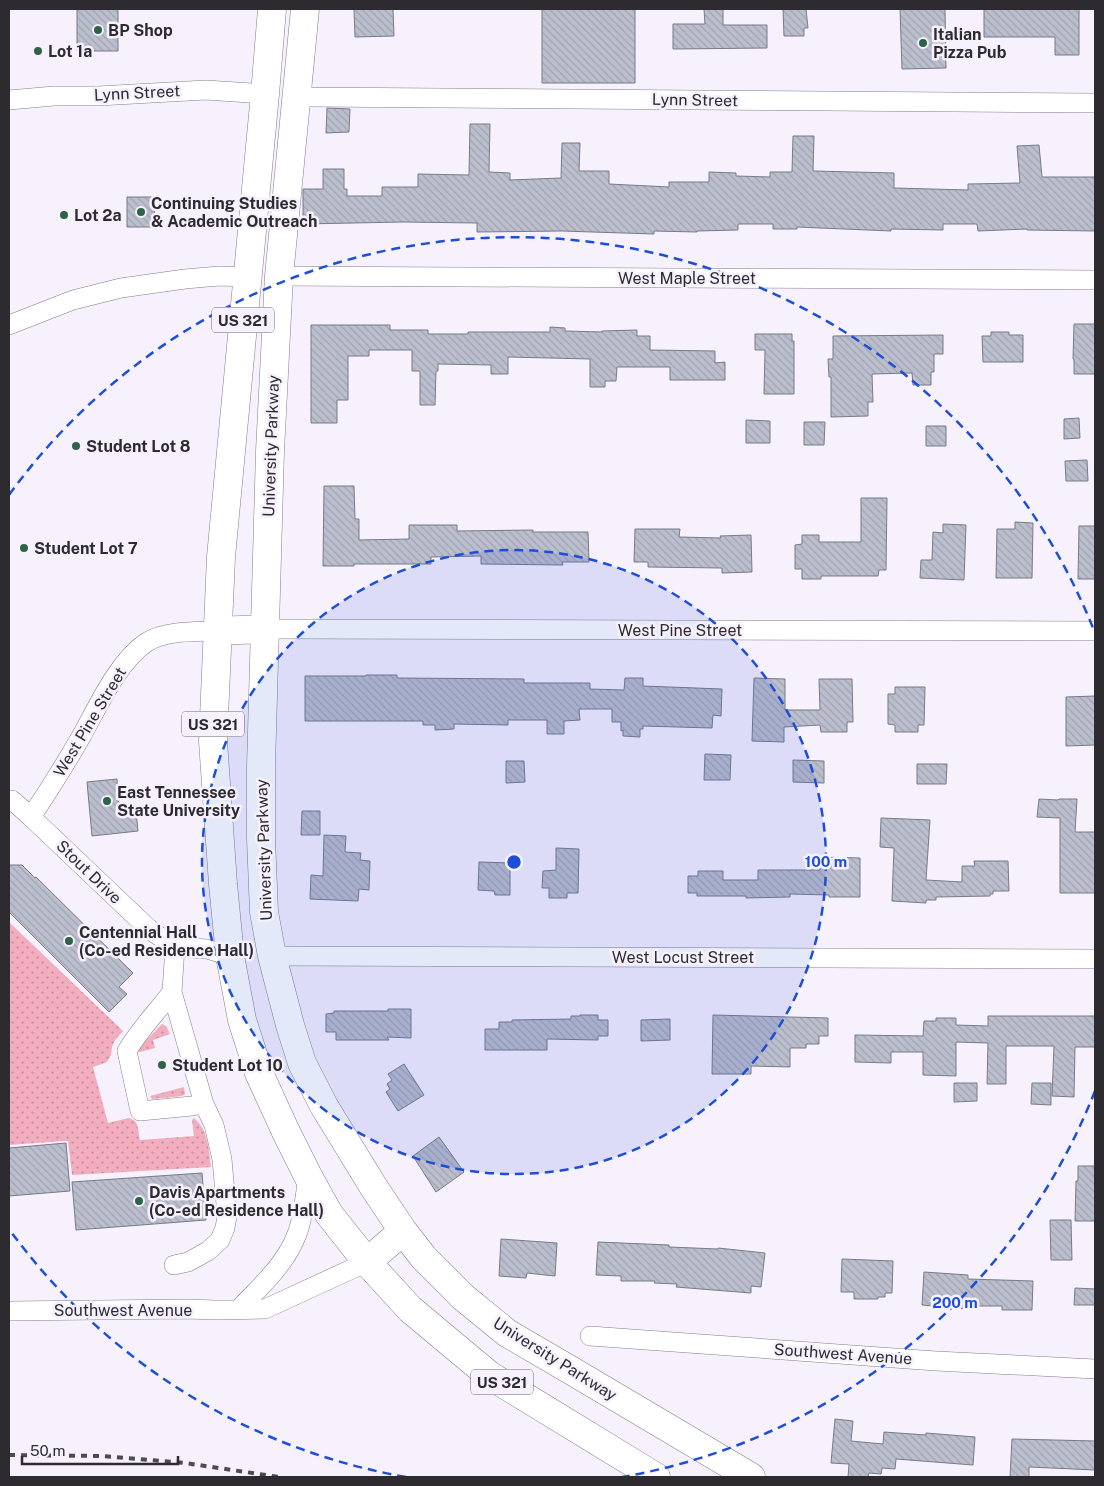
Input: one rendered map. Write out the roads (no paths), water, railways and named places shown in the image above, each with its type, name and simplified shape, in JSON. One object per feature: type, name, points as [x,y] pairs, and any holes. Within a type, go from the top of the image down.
[{"type":"highway","name":"US 321","points":[[272,9],[221,557],[212,741],[230,956],[242,1020],[259,1073],[308,1176],[330,1214],[367,1262],[410,1308],[489,1375],[656,1477]]},
{"type":"highway","name":"University Parkway","points":[[305,9],[279,276],[270,451],[260,767],[264,912],[272,956],[290,1025],[302,1064],[329,1114],[373,1186],[403,1231],[424,1258],[457,1291],[507,1334],[751,1477]]},
{"type":"highway","points":[[218,631],[264,629]]},
{"type":"highway","points":[[230,956],[272,956]]},
{"type":"highway","points":[[367,1262],[403,1231]]},
{"type":"street","name":"Lynn Street","points":[[9,100],[54,96],[98,96],[206,90],[265,94]]},
{"type":"street","name":"Lynn Street","points":[[296,95],[319,97],[1095,103]]},
{"type":"street","points":[[9,325],[73,300],[121,288],[219,276],[247,277]]},
{"type":"street","name":"West Maple Street","points":[[279,276],[1095,280]]},
{"type":"street","name":"West Pine Street","points":[[264,629],[1095,631]]},
{"type":"street","name":"West Pine Street","points":[[31,816],[52,786],[111,684],[124,664],[135,652],[148,641],[166,634],[218,631]]},
{"type":"street","name":"Stout Drive","points":[[9,800],[12,800],[31,816],[150,930],[175,947]]},
{"type":"street","points":[[9,816],[31,816]]},
{"type":"street","points":[[174,1265],[188,1262],[208,1251],[220,1240],[225,1228],[227,1209],[222,1159],[214,1125],[204,1104],[172,992],[175,947],[207,949],[230,956]]},
{"type":"street","name":"West Locust Street","points":[[272,956],[1095,958]]},
{"type":"street","points":[[172,992],[158,1012],[132,1040],[127,1051],[140,1111],[204,1104]]},
{"type":"street","points":[[238,1310],[278,1266],[290,1248],[302,1219],[308,1176]]},
{"type":"street","name":"Southwest Avenue","points":[[9,1311],[265,1309],[367,1262]]},
{"type":"street","name":"Southwest Avenue","points":[[590,1336],[926,1360],[1095,1369]]},
{"type":"railway","points":[[9,1455],[101,1456],[185,1463],[279,1477]]},
{"type":"place","name":"BP Shop","points":[[98,30]]},
{"type":"place","name":"Italian Pizza Pub","points":[[923,43]]},
{"type":"place","name":"Lot 1a","points":[[38,51]]},
{"type":"place","name":"Continuing Studies & Academic Outreach","points":[[141,212]]},
{"type":"place","name":"Lot 2a","points":[[64,215]]},
{"type":"place","name":"Student Lot 8","points":[[76,446]]},
{"type":"place","name":"Student Lot 7","points":[[24,548]]},
{"type":"place","name":"East Tennessee State University","points":[[107,801]]},
{"type":"place","name":"Centennial Hall (Co-ed Residence Hall)","points":[[69,941]]},
{"type":"place","name":"Student Lot 10","points":[[162,1065]]},
{"type":"place","name":"Davis Apartments (Co-ed Residence Hall)","points":[[139,1201]]}]
